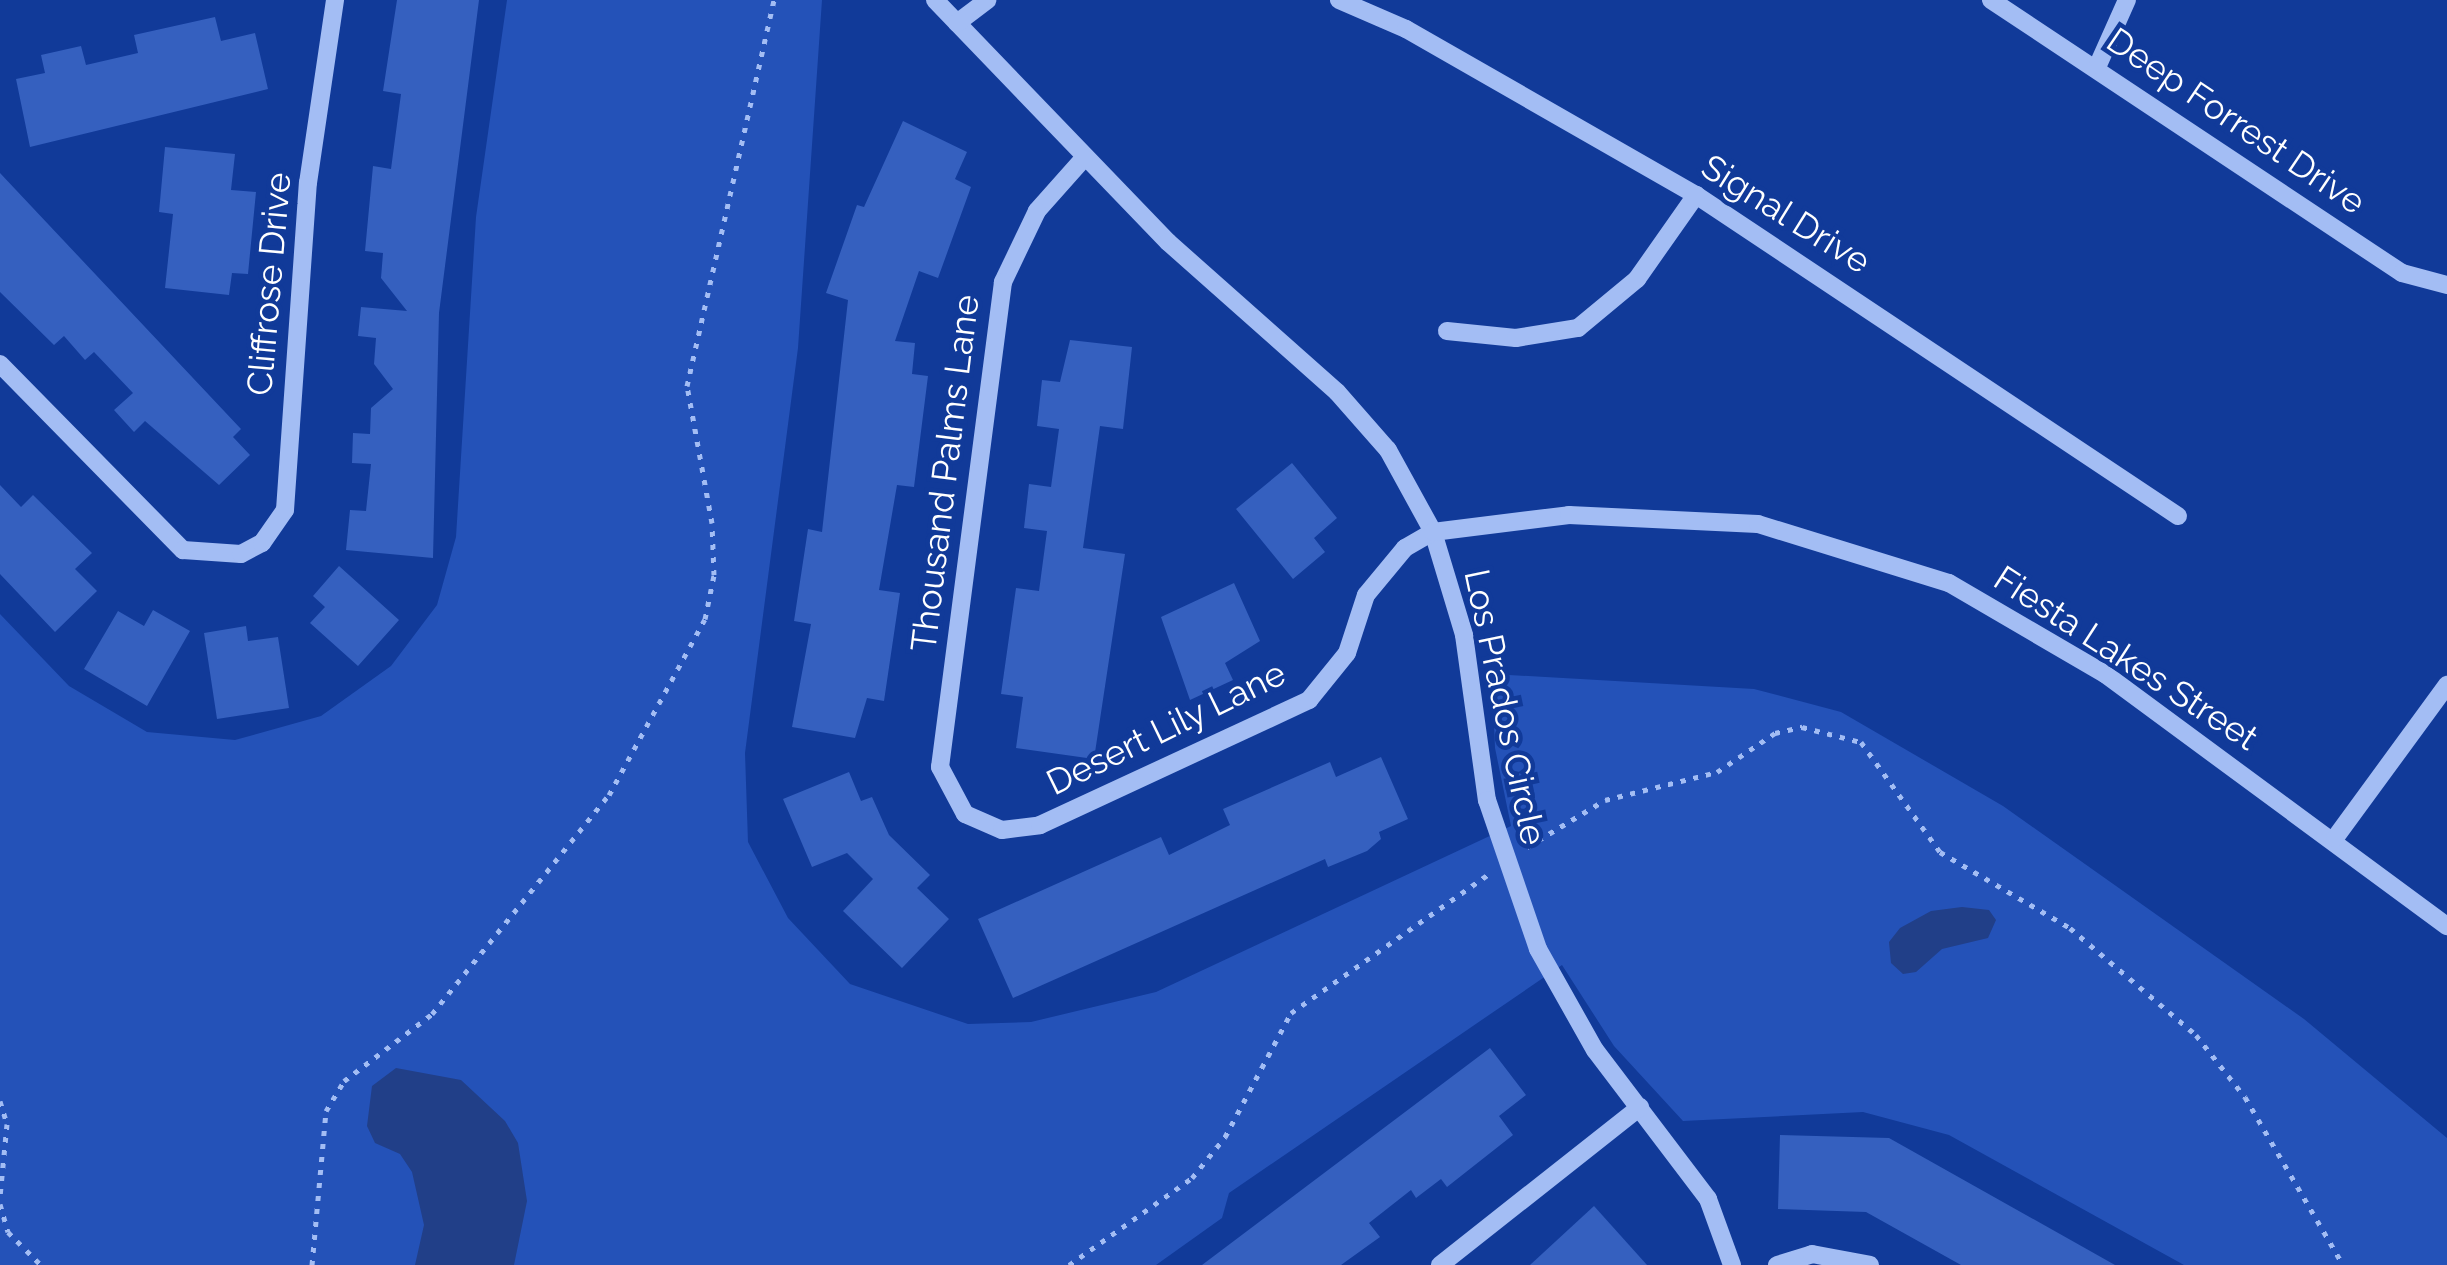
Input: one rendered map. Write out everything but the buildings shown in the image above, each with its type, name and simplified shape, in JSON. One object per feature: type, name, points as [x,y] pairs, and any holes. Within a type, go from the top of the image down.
[{"type":"street","name":"Cliffrose Drive","points":[[0,364],[183,550],[241,554],[262,543],[285,510],[308,182],[335,0]]},
{"type":"street","name":"Los Prados Circle","points":[[936,0],[1084,158],[1337,392],[1388,450],[1433,532],[1464,635],[1504,863],[1538,949],[1595,1050],[1708,1199],[1732,1265]]},
{"type":"street","points":[[958,24],[987,0]]},
{"type":"street","name":"Signal Drive","points":[[1340,0],[1406,29],[1696,195],[2178,516]]},
{"type":"street","name":"Deep Forrest Drive","points":[[1991,0],[2098,65],[2402,274],[2447,285]]},
{"type":"street","points":[[2098,65],[2127,0]]},
{"type":"street","name":"Thousand Palms Lane","points":[[965,814],[940,767],[1003,282],[1037,211],[1084,158]]},
{"type":"street","points":[[1447,331],[1516,338],[1578,328],[1637,279],[1696,195]]},
{"type":"street","name":"Fiesta Lakes Street","points":[[1433,532],[1569,515],[1758,524],[1949,583],[2105,674],[2336,838],[2447,926]]},
{"type":"street","name":"Desert Lily Lane","points":[[965,814],[1002,830],[1040,825],[1309,700],[1347,653],[1366,595],[1406,548],[1433,532]]},
{"type":"street","points":[[2336,838],[2447,685]]},
{"type":"street","points":[[1450,1262],[1640,1107]]},
{"type":"street","points":[[1777,1265],[1812,1254],[1870,1265]]},
{"type":"path","points":[[312,1265],[326,1111],[335,1096],[374,1052],[432,1014],[597,810],[705,620],[714,576],[712,523],[687,386],[774,0]]},
{"type":"path","points":[[1069,1265],[1192,1178],[1225,1137],[1292,1013],[1504,863],[1605,800],[1717,772],[1775,734],[1802,727],[1860,742],[1940,852],[2070,928],[2196,1035],[2245,1097],[2342,1265]]},
{"type":"path","points":[[0,1101],[7,1124],[0,1200],[8,1232],[41,1265]]},
{"type":"shaded area","points":[[507,0],[822,0],[798,348],[745,753],[748,842],[788,918],[850,984],[968,1024],[1031,1022],[1156,992],[1511,826],[1495,748],[1492,674],[1754,689],[1841,712],[2003,806],[2304,1019],[2447,1138],[2447,1265],[2184,1265],[1949,1135],[1863,1112],[1683,1121],[1614,1046],[1562,965],[1229,1193],[1222,1218],[1156,1265],[0,1265],[0,614],[69,686],[147,732],[235,740],[321,716],[391,666],[437,605],[456,537],[476,217]]},
{"type":"shaded area","points":[[1962,907],[1989,910],[1996,920],[1988,938],[1942,949],[1916,972],[1903,974],[1891,963],[1889,942],[1900,928],[1931,911]]},
{"type":"shaded area","points":[[396,1068],[461,1080],[505,1121],[518,1143],[527,1201],[514,1265],[415,1265],[424,1225],[412,1172],[400,1154],[375,1143],[367,1126],[372,1086]]}]
